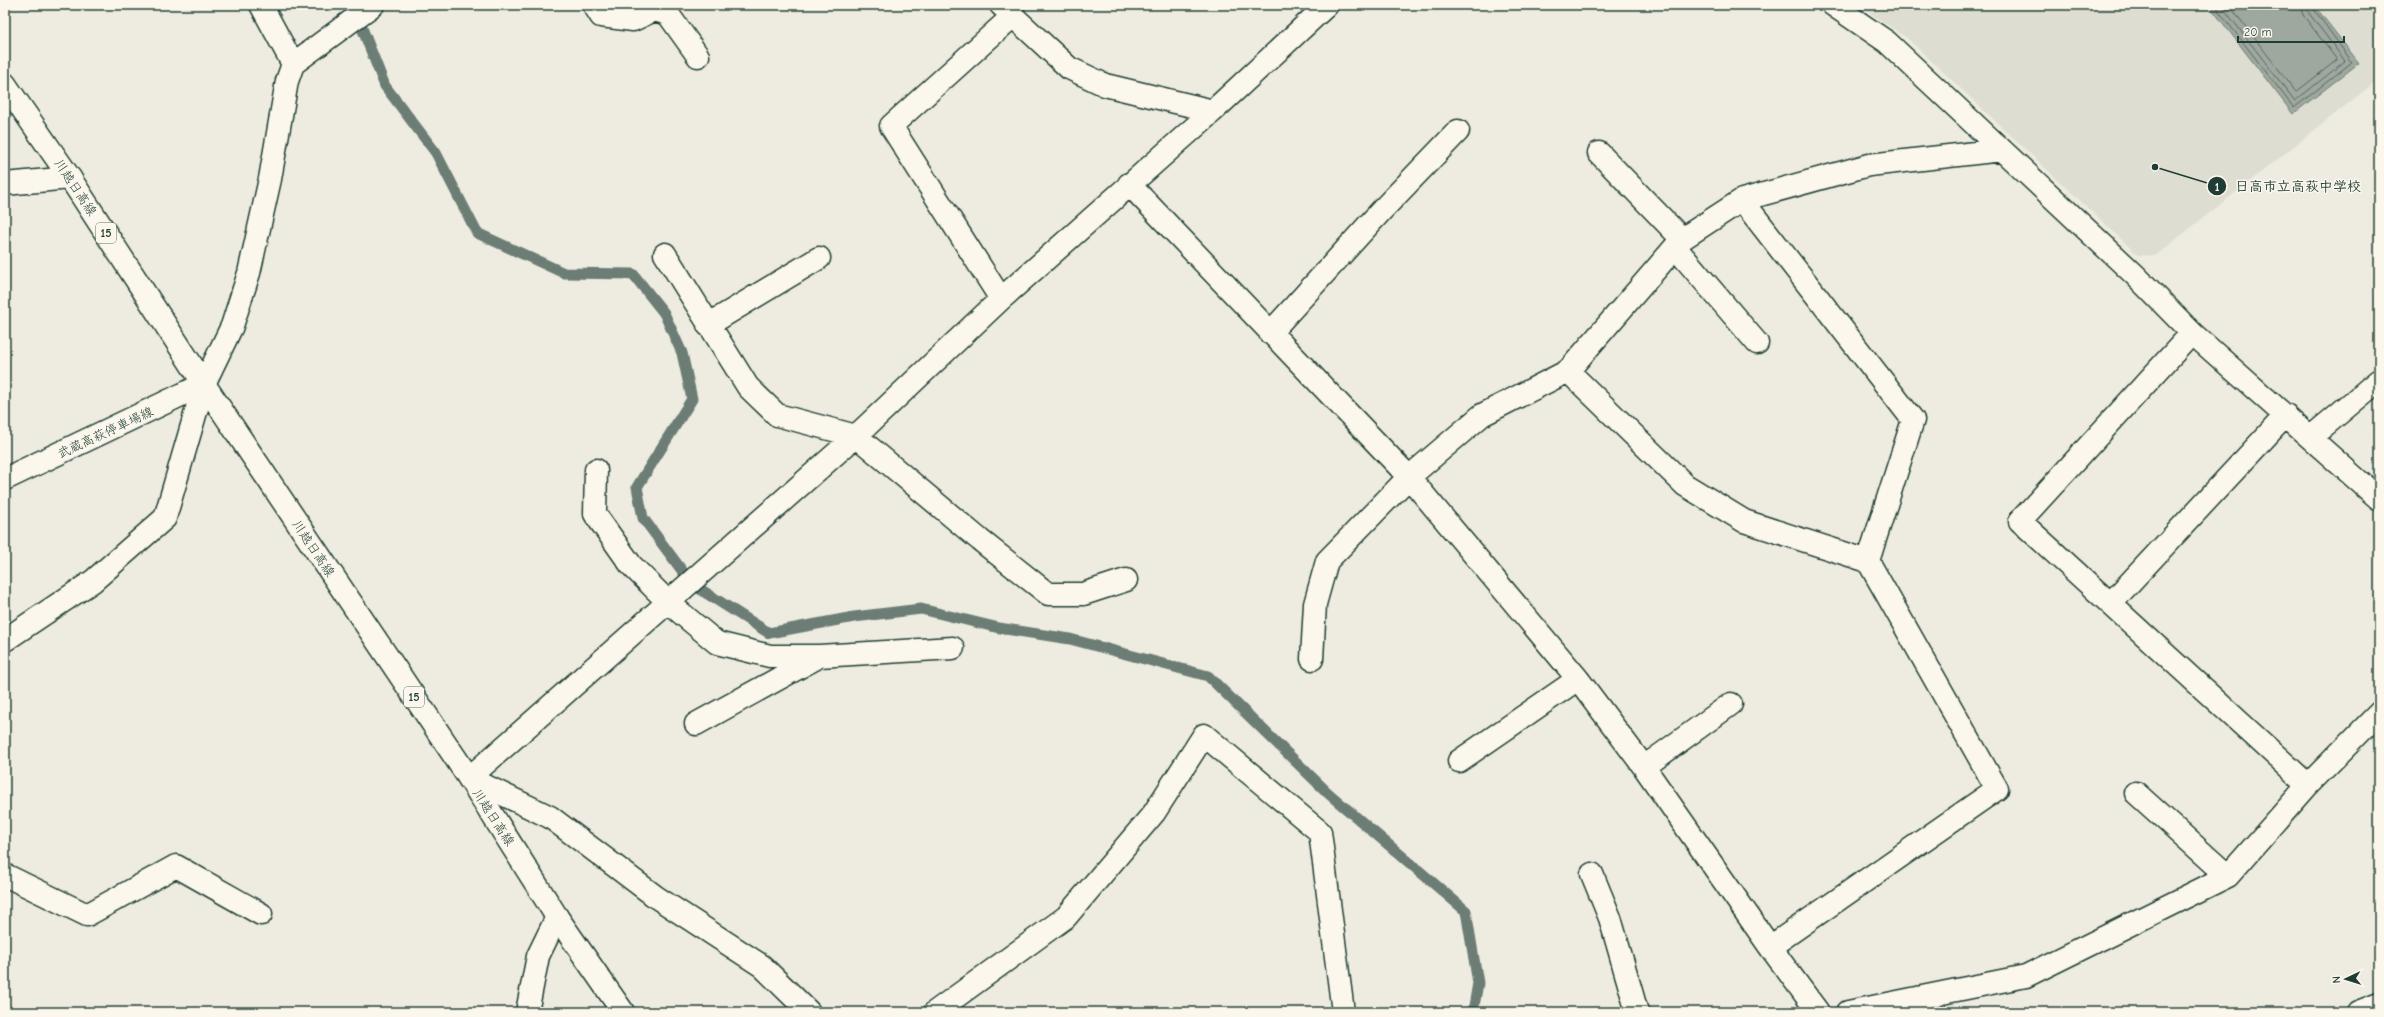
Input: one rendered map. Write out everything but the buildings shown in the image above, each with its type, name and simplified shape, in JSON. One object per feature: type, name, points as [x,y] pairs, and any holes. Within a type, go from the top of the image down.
[{"type":"street","points":[[261,5],[293,64]]},
{"type":"street","points":[[5,640],[93,581],[165,518],[204,384],[232,326],[249,274],[270,179],[287,81],[293,64],[372,5]]},
{"type":"street","points":[[594,5],[601,16],[633,20],[654,10],[668,14],[698,56]]},
{"type":"street","points":[[809,1012],[762,966],[656,897],[550,817],[469,778],[856,436],[1001,299],[1213,111],[1327,5]]},
{"type":"street","points":[[1833,5],[1887,42],[2135,275],[2192,333],[2311,437],[2379,499]]},
{"type":"street","points":[[1001,299],[891,126],[1007,10],[1069,68],[1105,85],[1213,111]]},
{"type":"street","name":"川越日高線","points":[[5,84],[70,178],[204,384],[469,778],[557,917],[623,1012]]},
{"type":"street","points":[[1270,333],[1382,210],[1458,131]]},
{"type":"street","points":[[1312,659],[1315,604],[1327,561],[1409,477],[1482,415],[1568,371],[1678,243],[1742,200],[1869,165],[2002,150]]},
{"type":"street","points":[[1599,153],[1678,243],[1757,343]]},
{"type":"street","points":[[5,184],[70,178]]},
{"type":"street","points":[[1130,184],[1270,333],[1409,477],[1578,679],[1644,767],[1770,947],[1818,1012]]},
{"type":"street","points":[[1742,200],[1913,420],[1868,561]]},
{"type":"street","points":[[666,254],[708,325],[748,387],[777,415],[856,436],[980,540],[1048,594],[1083,594],[1126,580]]},
{"type":"street","points":[[708,325],[819,258]]},
{"type":"street","points":[[2192,333],[2020,520],[2308,785]]},
{"type":"street","points":[[1568,371],[1685,485],[1744,521],[1868,561],[1997,789],[1770,947]]},
{"type":"street","points":[[2311,437],[2379,380]]},
{"type":"street","name":"武蔵高萩停車場線","points":[[5,479],[204,384]]},
{"type":"street","points":[[2111,604],[2286,415]]},
{"type":"street","points":[[596,470],[595,514],[631,565],[717,643],[770,656],[819,656],[953,648]]},
{"type":"street","points":[[696,724],[819,656]]},
{"type":"street","points":[[1459,761],[1578,679]]},
{"type":"street","points":[[1644,767],[1731,704]]},
{"type":"street","points":[[1848,1012],[2026,976],[2228,876],[2308,785],[2379,713]]},
{"type":"street","points":[[935,1012],[1066,917],[1154,813],[1204,735],[1320,832],[1343,1012]]},
{"type":"street","points":[[2136,793],[2228,876]]},
{"type":"street","points":[[5,875],[87,915],[176,866],[261,914]]},
{"type":"street","points":[[1592,874],[1610,918],[1637,1012]]},
{"type":"street","points":[[527,1012],[538,956],[557,917]]},
{"type":"street","points":[[2358,1012],[2379,1004]]},
{"type":"shaded area","points":[[1858,5],[2379,5],[2379,79],[2155,256],[2138,255],[1907,38]]},
{"type":"water","points":[[2216,5],[2314,5],[2359,63],[2293,114],[2212,9]]},
{"type":"waterway","points":[[353,5],[385,86],[436,153],[477,233],[564,273],[633,274],[664,313],[682,353],[692,399],[637,487],[643,518],[692,584],[769,633],[854,617],[921,609],[999,628],[1070,639],[1208,676],[1328,793],[1466,911],[1478,983],[1473,1012]]},
{"type":"place","name":"日高市立高萩中学校","points":[[2155,167]]}]
